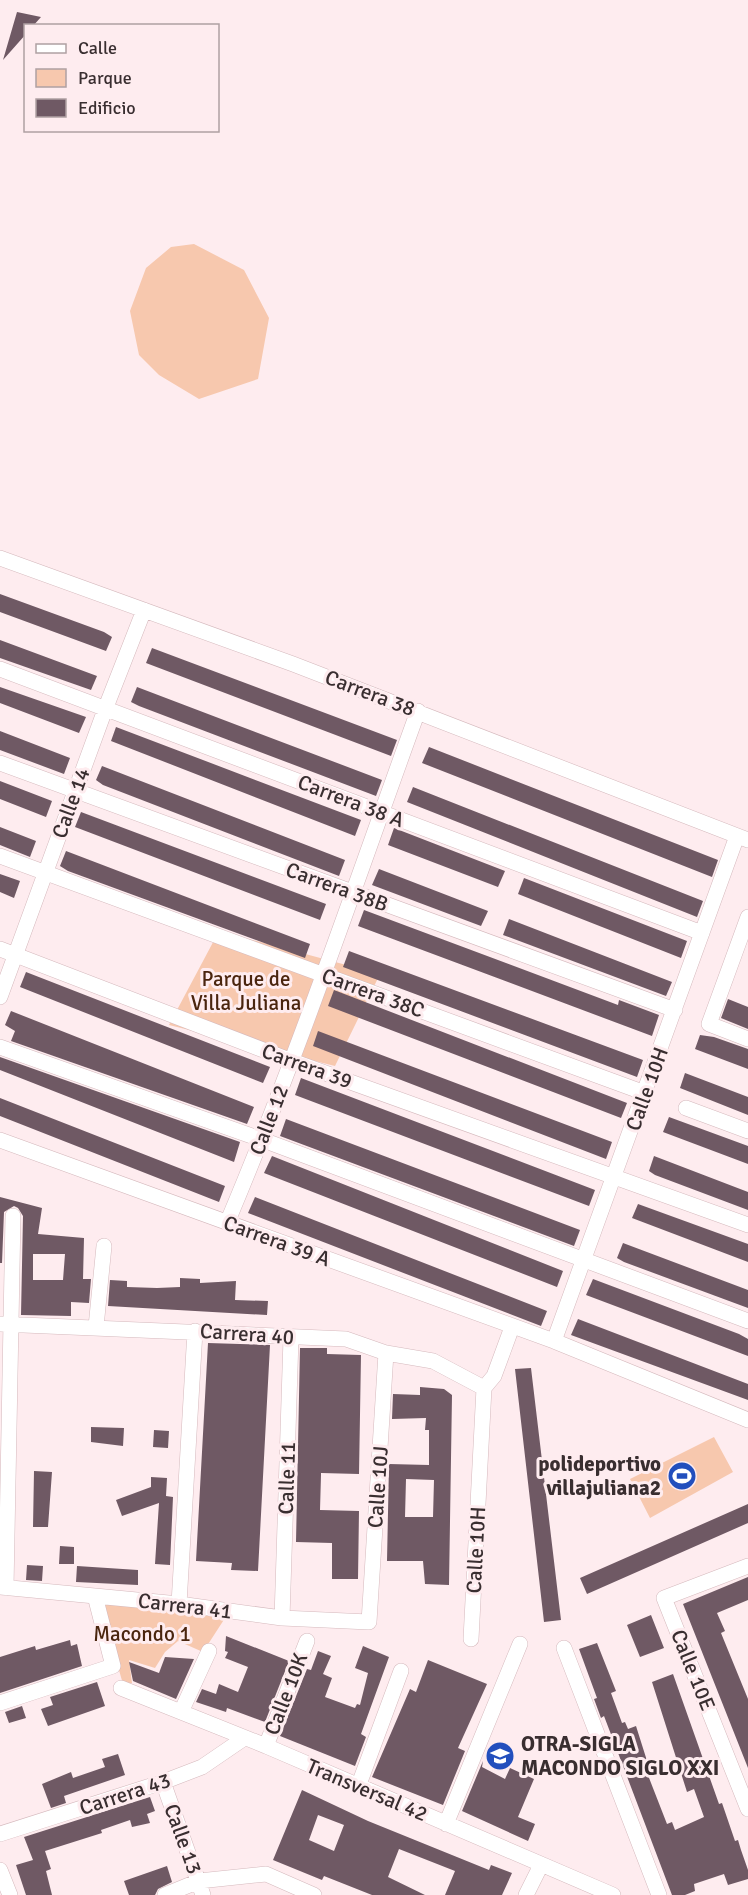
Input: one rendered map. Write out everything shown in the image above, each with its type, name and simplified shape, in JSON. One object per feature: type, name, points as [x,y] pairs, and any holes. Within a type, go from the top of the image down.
[{"type":"street","name":"Carrera 38","points":[[0,558],[418,711],[743,838]]},
{"type":"street","name":"Calle 14","points":[[0,997],[144,610]]},
{"type":"street","name":"Carrera 38 A","points":[[0,669],[702,933]]},
{"type":"street","name":"Calle 12","points":[[227,1223],[262,1140],[324,975],[418,711]]},
{"type":"street","name":"Carrera 38B","points":[[0,763],[675,1010]]},
{"type":"street","name":"Calle 10H","points":[[554,1341],[702,933],[743,838]]},
{"type":"street","name":"Carrera 38C","points":[[0,856],[645,1093]]},
{"type":"street","points":[[748,917],[743,947],[709,1024],[748,1039]]},
{"type":"street","name":"Carrera 39","points":[[0,949],[292,1060],[748,1225]]},
{"type":"street","points":[[0,1047],[262,1140],[748,1321]]},
{"type":"street","points":[[686,1108],[748,1131]]},
{"type":"street","name":"Carrera 39 A","points":[[0,1140],[512,1328],[554,1341],[748,1420]]},
{"type":"street","points":[[3,1587],[5,1324],[13,1216]]},
{"type":"street","points":[[96,1327],[104,1246]]},
{"type":"street","name":"Carrera 40","points":[[5,1324],[195,1330],[291,1338],[346,1339],[386,1353],[433,1361],[483,1388]]},
{"type":"street","points":[[483,1388],[494,1376],[512,1328]]},
{"type":"street","points":[[179,1604],[195,1330]]},
{"type":"street","name":"Calle 11","points":[[282,1618],[291,1338]]},
{"type":"street","name":"Calle 10J","points":[[369,1622],[386,1353]]},
{"type":"street","name":"Calle 10H","points":[[471,1639],[483,1388]]},
{"type":"street","name":"Calle 10E","points":[[748,1566],[664,1598],[748,1809]]},
{"type":"street","name":"Carrera 41","points":[[3,1587],[179,1604],[282,1618],[369,1622]]},
{"type":"street","points":[[0,1703],[113,1666],[95,1596]]},
{"type":"street","name":"Calle 10K","points":[[266,1746],[307,1641]]},
{"type":"street","points":[[446,1824],[520,1644]]},
{"type":"street","points":[[564,1648],[658,1895]]},
{"type":"street","points":[[181,1712],[208,1651]]},
{"type":"street","points":[[358,1787],[401,1671]]},
{"type":"street","name":"Transversal 42","points":[[121,1688],[243,1739],[266,1746],[613,1895]]},
{"type":"street","name":"Carrera 43","points":[[0,1834],[163,1782],[202,1767],[243,1739]]},
{"type":"street","name":"Calle 13","points":[[163,1782],[201,1888]]},
{"type":"street","points":[[526,1895],[541,1865]]},
{"type":"street","points":[[0,1870],[10,1895]]},
{"type":"street","points":[[165,1895],[266,1874],[314,1895]]},
{"type":"green space","points":[[194,244],[244,270],[269,318],[258,379],[199,399],[159,375],[139,355],[130,311],[146,268],[171,247]]},
{"type":"green space","name":"Parque de Villa Juliana","points":[[219,931],[380,974],[335,1066],[169,1025]]},
{"type":"green space","name":"polideportivo villajuliana2","points":[[714,1437],[733,1472],[650,1518],[630,1479]]},
{"type":"green space","name":"Macondo 1","points":[[99,1601],[227,1615],[203,1652],[178,1641],[165,1652],[155,1668],[129,1660],[132,1683],[123,1684]]},
{"type":"building","points":[[17,12],[41,17],[35,24],[24,24],[24,36],[3,60]]},
{"type":"building","points":[[0,594],[104,632],[112,637],[106,651],[0,612]]},
{"type":"building","points":[[0,640],[97,676],[91,690],[0,658]]},
{"type":"building","points":[[152,648],[397,740],[391,756],[146,663]]},
{"type":"building","points":[[0,687],[86,717],[79,733],[0,703]]},
{"type":"building","points":[[137,687],[382,780],[376,796],[139,706],[131,702]]},
{"type":"building","points":[[116,727],[361,820],[355,836],[111,741]]},
{"type":"building","points":[[0,731],[70,758],[64,774],[0,750]]},
{"type":"building","points":[[429,747],[718,860],[712,877],[422,763]]},
{"type":"building","points":[[102,766],[345,860],[339,876],[103,785],[96,780]]},
{"type":"building","points":[[0,781],[52,801],[46,817],[0,799]]},
{"type":"building","points":[[413,787],[703,901],[697,917],[407,802]]},
{"type":"building","points":[[81,812],[326,904],[320,920],[75,827]]},
{"type":"building","points":[[0,827],[36,841],[30,857],[0,845]]},
{"type":"building","points":[[394,828],[505,871],[498,887],[388,845]]},
{"type":"building","points":[[66,851],[310,944],[305,958],[68,871],[60,866]]},
{"type":"building","points":[[379,869],[488,911],[481,926],[372,885]]},
{"type":"building","points":[[0,874],[20,881],[14,898],[0,892]]},
{"type":"building","points":[[524,878],[687,941],[681,958],[518,894]]},
{"type":"building","points":[[364,910],[618,1005],[619,1000],[659,1015],[652,1036],[358,926]]},
{"type":"building","points":[[509,919],[672,982],[666,996],[503,935]]},
{"type":"building","points":[[349,951],[643,1060],[637,1077],[343,967]]},
{"type":"building","points":[[26,972],[270,1067],[263,1083],[20,987]]},
{"type":"building","points":[[334,990],[627,1103],[621,1118],[328,1006]]},
{"type":"building","points":[[728,999],[748,1007],[748,1029],[721,1018]]},
{"type":"building","points":[[11,1011],[254,1107],[247,1124],[11,1041],[15,1031],[5,1025]]},
{"type":"building","points":[[318,1031],[612,1142],[606,1159],[313,1046]]},
{"type":"building","points":[[700,1035],[714,1037],[748,1049],[748,1069],[695,1049]]},
{"type":"building","points":[[0,1057],[240,1142],[234,1162],[0,1070]]},
{"type":"building","points":[[685,1073],[748,1097],[748,1115],[680,1088]]},
{"type":"building","points":[[301,1078],[595,1190],[589,1206],[295,1095]]},
{"type":"building","points":[[0,1098],[225,1186],[219,1202],[0,1116]]},
{"type":"building","points":[[669,1117],[748,1146],[748,1164],[663,1132]]},
{"type":"building","points":[[286,1119],[580,1230],[574,1246],[280,1136]]},
{"type":"building","points":[[272,1156],[563,1271],[557,1287],[264,1173]]},
{"type":"building","points":[[654,1156],[748,1192],[748,1210],[655,1175],[649,1171]]},
{"type":"building","points":[[0,1197],[42,1208],[38,1234],[84,1238],[83,1279],[91,1279],[89,1303],[71,1302],[71,1316],[21,1315],[23,1216],[14,1206],[4,1212],[2,1263],[0,1263]],"holes":[[[33,1254],[65,1254],[63,1280],[33,1280]]]},
{"type":"building","points":[[255,1197],[547,1311],[541,1326],[248,1213]]},
{"type":"building","points":[[638,1204],[748,1244],[748,1262],[632,1218]]},
{"type":"building","points":[[623,1243],[748,1290],[748,1308],[624,1262],[617,1258]]},
{"type":"building","points":[[180,1278],[200,1279],[200,1283],[236,1281],[235,1300],[268,1301],[267,1315],[108,1306],[110,1280],[127,1281],[127,1287],[157,1288],[180,1287]]},
{"type":"building","points":[[593,1279],[739,1334],[748,1339],[748,1356],[586,1295]]},
{"type":"building","points":[[578,1319],[748,1384],[748,1400],[571,1335]]},
{"type":"building","points":[[208,1343],[270,1345],[258,1571],[231,1570],[232,1563],[196,1561]]},
{"type":"building","points":[[300,1348],[327,1348],[327,1354],[361,1355],[359,1474],[321,1473],[320,1510],[359,1511],[358,1579],[332,1579],[332,1543],[296,1542]]},
{"type":"building","points":[[531,1368],[561,1620],[544,1622],[515,1369]]},
{"type":"building","points":[[420,1387],[444,1389],[452,1395],[449,1585],[425,1584],[423,1561],[387,1561],[389,1464],[429,1465],[429,1430],[425,1430],[426,1418],[392,1419],[393,1394],[420,1395]],"holes":[[[406,1479],[434,1480],[433,1517],[405,1517]]]},
{"type":"building","points":[[91,1427],[124,1428],[123,1446],[91,1442]]},
{"type":"building","points":[[154,1430],[169,1431],[168,1448],[153,1447]]},
{"type":"building","points":[[34,1471],[52,1472],[48,1527],[33,1527]]},
{"type":"building","points":[[151,1477],[167,1478],[166,1496],[173,1497],[170,1565],[155,1564],[159,1503],[122,1516],[116,1500],[151,1487]]},
{"type":"building","points":[[748,1504],[748,1523],[587,1594],[580,1578]]},
{"type":"building","points":[[60,1546],[74,1547],[74,1564],[59,1564]]},
{"type":"building","points":[[27,1565],[43,1566],[42,1581],[26,1580]]},
{"type":"building","points":[[77,1566],[138,1570],[138,1585],[76,1582]]},
{"type":"building","points":[[748,1577],[748,1600],[717,1613],[725,1631],[721,1633],[748,1699],[748,1768],[683,1604]]},
{"type":"building","points":[[651,1615],[664,1648],[640,1657],[627,1625]]},
{"type":"building","points":[[226,1636],[289,1661],[265,1722],[227,1708],[226,1712],[196,1702],[202,1689],[216,1694],[219,1684],[238,1692],[248,1667],[225,1658],[228,1652],[225,1651]]},
{"type":"building","points":[[70,1640],[71,1646],[77,1644],[82,1666],[0,1693],[0,1657],[35,1646],[36,1650]]},
{"type":"building","points":[[597,1643],[616,1691],[611,1693],[622,1723],[625,1722],[628,1729],[636,1726],[648,1764],[644,1765],[667,1824],[672,1822],[675,1830],[704,1817],[694,1789],[687,1792],[652,1682],[673,1674],[719,1804],[722,1803],[735,1841],[738,1840],[748,1870],[748,1879],[728,1885],[724,1874],[694,1884],[695,1891],[685,1895],[672,1895],[604,1716],[601,1718],[594,1699],[597,1698],[579,1649]]},
{"type":"building","points":[[363,1646],[389,1657],[361,1734],[366,1737],[355,1766],[280,1736],[307,1669],[311,1670],[318,1651],[331,1656],[323,1674],[332,1678],[325,1697],[355,1708],[357,1704],[360,1705],[368,1673],[355,1668]]},
{"type":"building","points":[[165,1657],[194,1659],[176,1699],[133,1681],[129,1662],[159,1673]]},
{"type":"building","points":[[428,1660],[487,1684],[458,1748],[465,1751],[443,1805],[372,1777],[410,1689],[416,1692]]},
{"type":"building","points":[[97,1682],[105,1706],[48,1726],[41,1709],[53,1705],[50,1697]]},
{"type":"building","points":[[22,1706],[26,1718],[9,1723],[5,1712]]},
{"type":"building","points":[[118,1754],[125,1775],[64,1796],[66,1803],[51,1808],[42,1784],[71,1772],[73,1778],[105,1767],[102,1759]]},
{"type":"building","points":[[483,1761],[482,1767],[505,1779],[510,1768],[534,1779],[518,1817],[535,1824],[528,1841],[462,1811]]},
{"type":"building","points":[[302,1790],[368,1821],[489,1870],[491,1865],[512,1873],[502,1895],[445,1895],[455,1871],[399,1849],[388,1877],[425,1895],[372,1895],[324,1876],[322,1880],[273,1860]],"holes":[[[318,1815],[344,1825],[334,1851],[309,1840]]]},
{"type":"building","points":[[150,1797],[155,1811],[147,1814],[150,1823],[132,1827],[130,1820],[101,1830],[102,1833],[45,1851],[51,1869],[46,1871],[52,1895],[26,1895],[16,1865],[33,1860],[24,1837]]},
{"type":"building","points":[[167,1866],[172,1882],[158,1889],[155,1895],[129,1895],[124,1881]]},
{"type":"place","name":"polideportivo villajuliana2","points":[[682,1476]]},
{"type":"place","name":"OTRA-SIGLA MACONDO SIGLO XXI","points":[[500,1756]]}]
